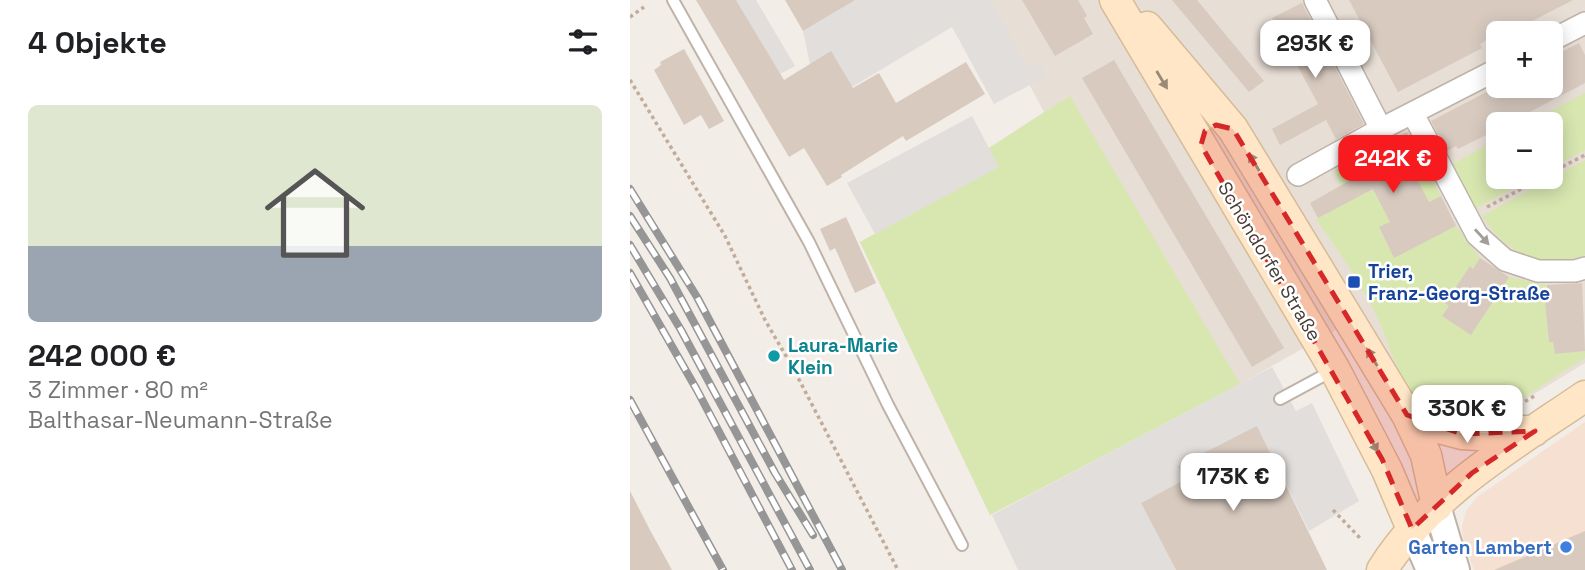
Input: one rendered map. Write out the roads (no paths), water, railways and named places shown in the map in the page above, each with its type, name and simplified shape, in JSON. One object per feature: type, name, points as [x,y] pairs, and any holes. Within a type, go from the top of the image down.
[{"type":"main road","name":"Schöndorfer Straße","points":[[1115,0],[1335,370],[1387,470],[1412,529]]},
{"type":"main road","name":"Schöndorfer Straße","points":[[1125,0],[1233,129],[1407,415],[1426,455],[1437,506]]},
{"type":"main road","points":[[1201,145],[1205,131],[1216,125],[1233,129]]},
{"type":"main road","points":[[1382,570],[1412,529],[1472,473],[1585,396]]},
{"type":"main road","points":[[1407,415],[1432,426],[1462,434],[1535,431]]},
{"type":"street","points":[[1315,0],[1381,129]]},
{"type":"street","points":[[1563,35],[1585,24]]},
{"type":"street","points":[[1298,176],[1381,129],[1486,75]]},
{"type":"street","points":[[1413,114],[1477,235],[1505,260],[1538,271],[1575,271],[1585,268]]},
{"type":"street","points":[[1437,506],[1457,570]]},
{"type":"street","points":[[1412,529],[1430,570]]},
{"type":"lane","points":[[673,0],[809,242],[888,405],[962,545]]},
{"type":"lane","points":[[1280,399],[1335,370]]},
{"type":"railway","points":[[630,189],[697,297],[842,570]]},
{"type":"railway","points":[[630,216],[670,278],[775,473],[813,535]]},
{"type":"railway","points":[[630,245],[681,330],[810,570]]},
{"type":"railway","points":[[630,273],[697,390],[792,570]]},
{"type":"railway","points":[[630,400],[723,570]]},
{"type":"place","name":"Trier, Franz-Georg-Straße","points":[[1354,282]]},
{"type":"place","name":"Laura-Marie Klein","points":[[774,356]]},
{"type":"place","name":"Garten Lambert","points":[[1566,547]]}]
